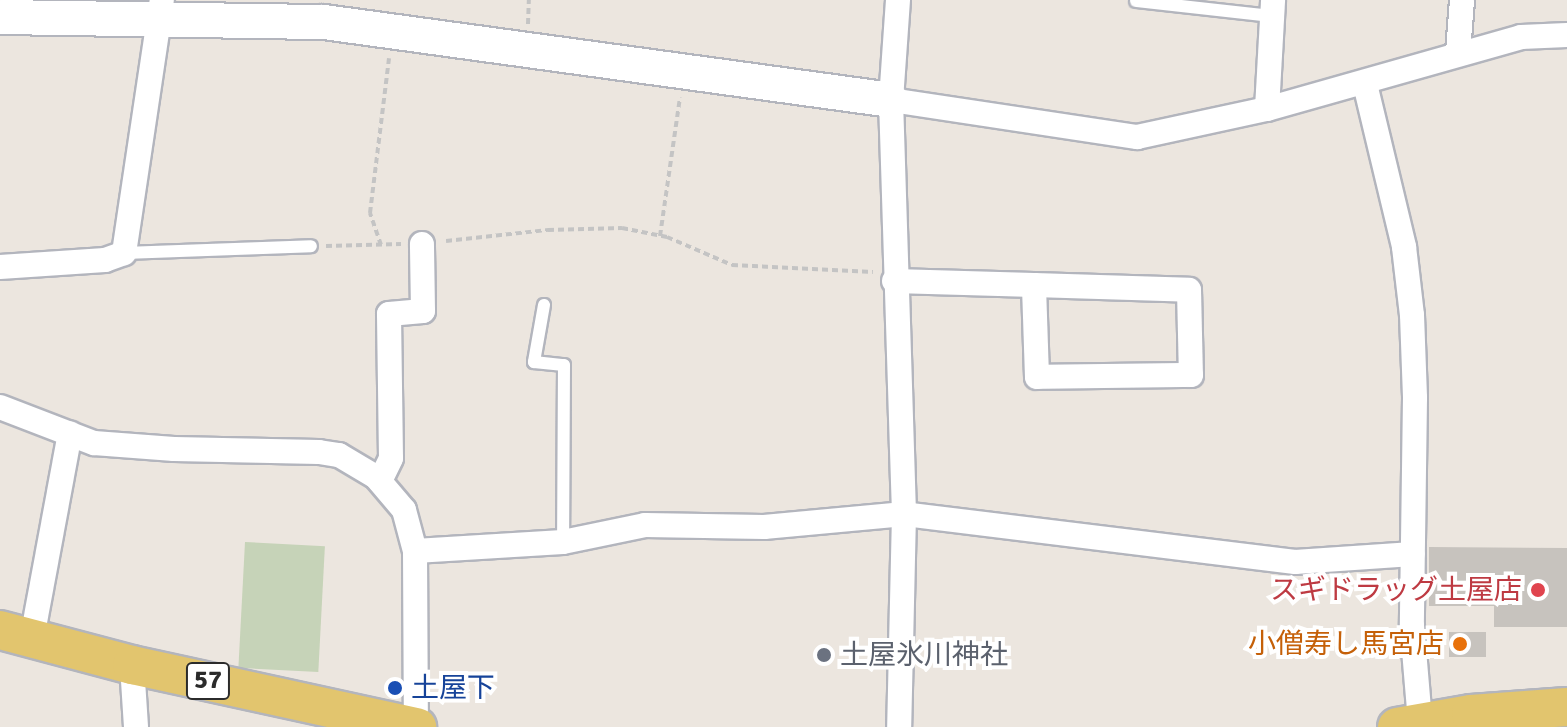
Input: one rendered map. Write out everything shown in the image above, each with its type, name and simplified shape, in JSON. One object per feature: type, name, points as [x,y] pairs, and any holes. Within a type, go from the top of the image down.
[{"type":"main road","name":"57","points":[[16,634],[132,665],[416,727]]},
{"type":"main road","points":[[1408,724],[1567,707]]},
{"type":"street","points":[[898,0],[891,100],[894,276],[904,514],[899,727]]},
{"type":"street","points":[[1458,52],[1462,0]]},
{"type":"street","points":[[1267,109],[1273,8]]},
{"type":"street","points":[[0,17],[162,11],[324,22],[1137,137],[1365,84],[1458,52],[1521,37],[1567,35]]},
{"type":"street","points":[[0,267],[105,260],[124,253],[162,11]]},
{"type":"street","points":[[1365,84],[1404,247],[1412,315],[1415,398],[1408,724]]},
{"type":"street","points":[[380,481],[391,458],[389,314],[423,311],[422,244]]},
{"type":"street","points":[[894,276],[1189,290],[1191,375],[1037,377],[1034,285]]},
{"type":"street","points":[[0,407],[94,443],[122,447],[339,455],[380,481],[404,510],[415,551],[416,727]]},
{"type":"street","points":[[16,634],[70,433]]},
{"type":"street","points":[[415,551],[563,542],[645,525],[764,527],[904,514],[1295,562],[1413,554]]},
{"type":"street","points":[[132,665],[136,727]]},
{"type":"lane","points":[[1136,1],[1273,8]]},
{"type":"lane","points":[[124,253],[311,246]]},
{"type":"lane","points":[[544,305],[534,362],[564,365],[563,542]]},
{"type":"path","points":[[381,245],[370,213],[392,33]]},
{"type":"path","points":[[660,236],[684,71]]},
{"type":"path","points":[[311,246],[422,244],[548,230],[622,228],[660,236],[732,265],[894,276]]},
{"type":"green space","points":[[245,542],[325,546],[318,672],[238,668]]},
{"type":"building","points":[[1429,547],[1567,548],[1567,627],[1494,627],[1494,606],[1429,606]]},
{"type":"building","points":[[1449,632],[1486,632],[1486,657],[1449,657]]},
{"type":"place","name":"スギドラッグ土屋店","points":[[1538,590]]},
{"type":"place","name":"小僧寿し馬宮店","points":[[1460,644]]},
{"type":"place","name":"土屋氷川神社","points":[[824,655]]},
{"type":"place","name":"土屋下","points":[[395,688]]}]
